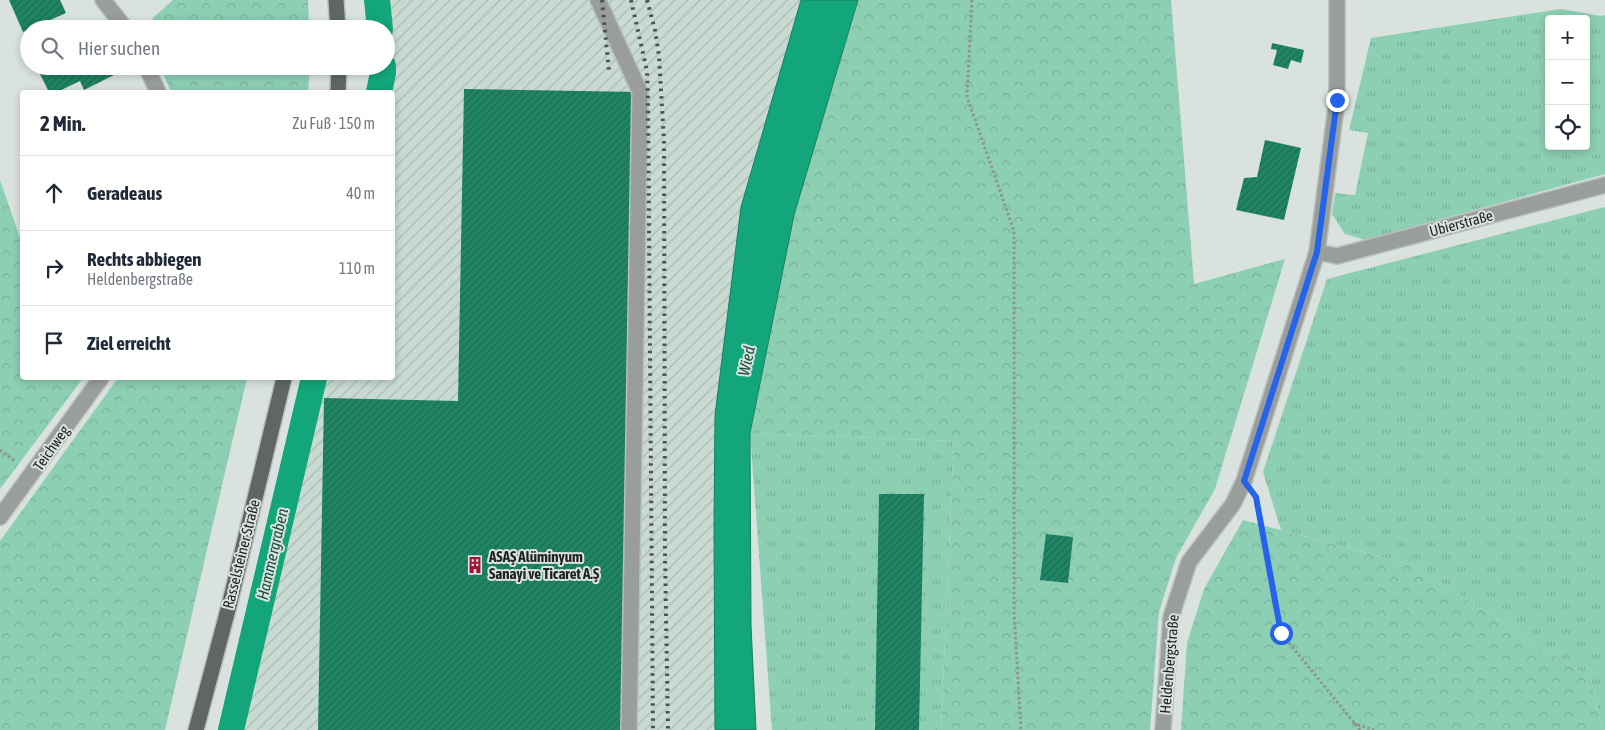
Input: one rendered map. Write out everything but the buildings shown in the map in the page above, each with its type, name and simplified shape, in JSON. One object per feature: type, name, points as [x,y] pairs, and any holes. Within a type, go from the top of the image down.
[{"type":"main road","points":[[336,0],[337,20]]},
{"type":"main road","points":[[338,90],[339,75]]},
{"type":"main road","name":"Rasselsteiner Straße","points":[[196,730],[230,602],[284,380]]},
{"type":"street","points":[[103,0],[119,20]]},
{"type":"street","points":[[598,0],[640,92],[629,730]]},
{"type":"street","name":"Heldenbergstraße","points":[[1163,730],[1171,617],[1188,562],[1234,504],[1244,481],[1317,252],[1337,100],[1337,0]]},
{"type":"street","points":[[150,75],[157,90]]},
{"type":"street","name":"Ubierstraße","points":[[1317,252],[1337,256],[1605,185]]},
{"type":"street","name":"Teichweg","points":[[0,517],[100,380]]},
{"type":"path","points":[[972,0],[967,97],[1014,230],[1014,612],[1021,730]]},
{"type":"path","points":[[1244,481],[1256,497],[1281,633],[1360,730]]},
{"type":"path","points":[[1353,723],[1374,730]]},
{"type":"shaded area","points":[[367,0],[801,0],[741,207],[714,528],[715,730],[235,730],[308,380],[395,380],[395,90],[370,90],[373,75],[395,75],[395,20],[368,20]]},
{"type":"green space","points":[[173,0],[308,0],[309,20],[152,20]]},
{"type":"green space","points":[[858,0],[1171,0],[1194,284],[1285,259],[1215,489],[1176,558],[1159,612],[1150,730],[941,730],[954,441],[750,433],[794,215]]},
{"type":"green space","points":[[1561,9],[1601,16],[1605,15],[1605,174],[1365,240],[1345,234],[1332,214],[1335,193],[1355,195],[1368,133],[1349,130],[1371,38]]},
{"type":"green space","points":[[164,75],[309,75],[308,90],[170,90]]},
{"type":"green space","points":[[0,180],[20,238],[20,380],[82,380],[0,489]]},
{"type":"green space","points":[[1605,207],[1605,730],[1602,730],[1591,679],[1413,565],[1281,530],[1263,472],[1327,279]]},
{"type":"green space","points":[[117,380],[247,380],[165,730],[0,730],[0,541]]},
{"type":"green space","points":[[750,433],[954,441],[941,730],[772,730]]},
{"type":"green space","points":[[1243,520],[1413,565],[1591,679],[1602,730],[1181,730],[1187,643],[1204,589]]},
{"type":"water","name":"Wied","points":[[801,0],[858,0],[794,215],[750,433],[751,626],[756,730],[715,730],[715,415],[741,207]]},
{"type":"waterway","name":"Hammergraben","points":[[377,0],[379,20]]},
{"type":"waterway","name":"Hammergraben","points":[[379,90],[383,75]]},
{"type":"waterway","name":"Hammergraben","points":[[231,730],[314,380]]},
{"type":"railway","points":[[602,0],[609,72]]},
{"type":"railway","points":[[631,0],[647,71],[648,98],[653,730]]},
{"type":"railway","points":[[647,0],[655,30],[659,56],[664,141],[665,553],[668,730]]},
{"type":"place","name":"ASAŞ Alüminyum Sanayi ve Ticaret A.Ş","points":[[475,565]]},
{"type":"route","points":[[1281,633],[1256,497],[1244,481],[1317,252],[1337,100]]}]
